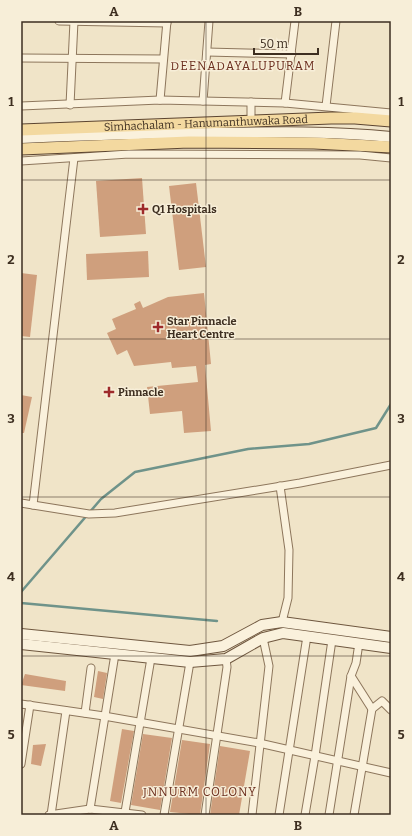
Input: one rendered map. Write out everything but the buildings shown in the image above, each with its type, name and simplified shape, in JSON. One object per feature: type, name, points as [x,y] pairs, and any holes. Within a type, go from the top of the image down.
[{"type":"main road","name":"Simhachalam - Hanumanthuwaka Road","points":[[21,130],[355,118],[391,121]]},
{"type":"main road","name":"Simhachalam - Hanumanthuwaka Road","points":[[21,149],[135,143],[247,142],[357,144],[391,147]]},
{"type":"street","points":[[59,21],[167,22],[160,100]]},
{"type":"street","points":[[70,105],[74,21]]},
{"type":"street","points":[[203,101],[209,21]]},
{"type":"street","points":[[285,103],[295,21]]},
{"type":"street","points":[[326,106],[336,21]]},
{"type":"street","points":[[207,52],[292,54]]},
{"type":"street","points":[[21,58],[72,60],[164,59]]},
{"type":"street","points":[[21,106],[160,100],[285,103],[391,113]]},
{"type":"street","points":[[251,102],[251,122]]},
{"type":"street","points":[[21,138],[131,133],[276,132],[316,132],[391,136]]},
{"type":"street","points":[[21,161],[137,154],[360,155],[391,158]]},
{"type":"street","points":[[33,505],[74,158]]},
{"type":"street","points":[[21,503],[86,513],[115,513],[391,466]]},
{"type":"street","points":[[280,486],[289,550],[288,598],[282,622]]},
{"type":"street","points":[[21,644],[190,651],[223,646],[262,625],[282,622],[391,637]]},
{"type":"street","points":[[21,634],[116,649],[151,658],[190,662],[226,659],[263,638],[283,633],[391,648]]},
{"type":"street","points":[[279,815],[307,636]]},
{"type":"street","points":[[252,815],[259,743],[269,666],[263,638]]},
{"type":"street","points":[[304,815],[315,756],[332,640]]},
{"type":"street","points":[[329,815],[351,676],[356,663],[359,643]]},
{"type":"street","points":[[90,809],[116,649]]},
{"type":"street","points":[[125,812],[151,658]]},
{"type":"street","points":[[204,815],[218,736],[227,667],[226,659]]},
{"type":"street","points":[[164,815],[190,662]]},
{"type":"street","points":[[86,713],[91,668]]},
{"type":"street","points":[[351,676],[372,709]]},
{"type":"street","points":[[354,815],[372,709],[382,701],[391,710]]},
{"type":"street","points":[[21,704],[141,722],[259,743],[391,773]]},
{"type":"street","points":[[21,764],[30,705]]},
{"type":"street","points":[[66,711],[50,815],[90,809],[142,815]]},
{"type":"waterway","points":[[21,592],[101,499],[135,472],[248,449],[309,444],[376,428],[391,404]]},
{"type":"waterway","points":[[21,603],[217,621]]},
{"type":"place","name":"Q1 Hospitals","points":[[143,209]]},
{"type":"place","name":"Star Pinnacle Heart Centre","points":[[158,327]]},
{"type":"place","name":"Pinnacle","points":[[109,392]]},
{"type":"district","name":"DEENADAYALUPURAM","points":[[243,66]]},
{"type":"district","name":"JNNURM COLONY","points":[[200,792]]}]
